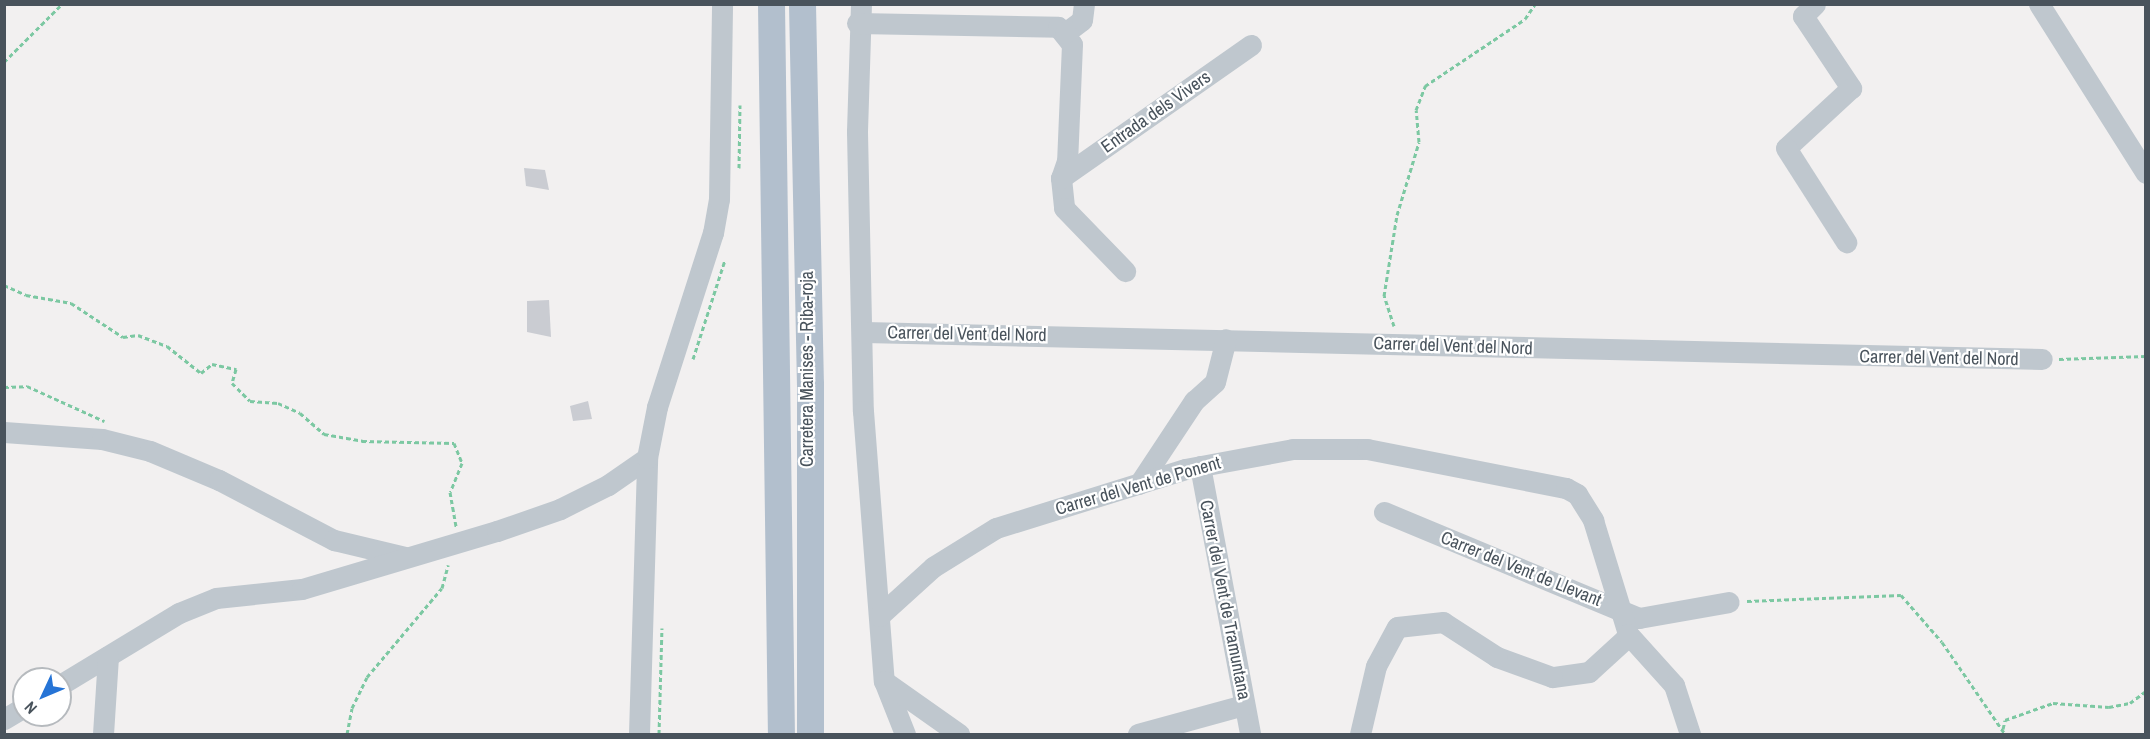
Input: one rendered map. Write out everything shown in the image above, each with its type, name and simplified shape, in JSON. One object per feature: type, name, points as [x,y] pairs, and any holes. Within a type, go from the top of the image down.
[{"type":"main road","name":"Carretera Manises - Riba-roja","points":[[771,4],[782,735]]},
{"type":"main road","name":"Carretera Manises - Riba-roja","points":[[802,4],[810,384],[810,735]]},
{"type":"street","points":[[639,735],[647,458],[657,407],[713,233],[719,199],[722,4]]},
{"type":"street","points":[[1065,33],[1082,20],[1084,4]]},
{"type":"street","points":[[1815,4],[1803,16],[1851,88],[1786,148],[1846,242]]},
{"type":"street","points":[[2039,4],[2145,173]]},
{"type":"street","points":[[905,735],[884,681],[863,411],[859,14],[1049,24],[1065,33],[1072,44],[1068,161],[1061,178],[1064,207],[1125,271]]},
{"type":"street","name":"Entrada dels Vivers","points":[[1061,178],[1251,45]]},
{"type":"street","name":"Carrer del Vent del Nord","points":[[864,332],[2042,359]]},
{"type":"street","points":[[1139,484],[1194,401],[1215,382],[1226,339]]},
{"type":"street","points":[[4,432],[102,439],[150,450],[229,484],[334,540],[405,557]]},
{"type":"street","name":"Carrer del Vent de Ponent","points":[[879,616],[933,567],[996,528],[1200,466],[1293,449],[1367,448],[1566,488],[1577,495],[1593,520],[1617,608]]},
{"type":"street","points":[[72,678],[179,613],[216,598],[302,589],[560,509],[608,485],[647,458]]},
{"type":"street","name":"Carrer del Vent de Tramuntana","points":[[1200,466],[1250,735]]},
{"type":"street","name":"Carrer del Vent de Llevant","points":[[1384,512],[1617,608],[1628,634],[1674,685],[1690,735]]},
{"type":"street","points":[[1617,608],[1639,618],[1729,602]]},
{"type":"street","points":[[1360,735],[1376,666],[1397,627],[1443,622],[1497,657],[1552,677],[1589,672],[1628,634]]},
{"type":"street","points":[[103,735],[108,656]]},
{"type":"street","points":[[884,681],[958,735]]},
{"type":"street","points":[[1138,735],[1244,705]]},
{"type":"path","points":[[4,62],[62,4]]},
{"type":"path","points":[[1401,344],[1384,296],[1397,215],[1419,142],[1416,110],[1425,86],[1525,19],[1535,4]]},
{"type":"path","points":[[738,176],[740,100]]},
{"type":"path","points":[[691,364],[728,248]]},
{"type":"path","points":[[4,285],[26,295],[71,303],[123,337],[138,335],[167,346],[201,373],[212,364],[236,369],[232,383],[250,401],[278,403],[300,414],[324,434],[362,441],[454,443],[462,463],[450,492],[450,511],[455,543],[449,570],[442,588],[367,677],[352,708],[347,735]]},
{"type":"path","points":[[2042,359],[2145,356]]},
{"type":"path","points":[[4,387],[27,386],[112,425]]},
{"type":"path","points":[[1729,602],[1901,596],[1942,642],[2005,735]]},
{"type":"path","points":[[659,735],[662,624]]},
{"type":"path","points":[[2003,729],[2005,720],[2053,703],[2109,707],[2130,703],[2145,691]]},
{"type":"building","points":[[524,168],[545,170],[549,190],[526,186]]},
{"type":"building","points":[[549,300],[551,337],[527,332],[527,301]]},
{"type":"building","points":[[588,401],[592,419],[573,421],[570,406]]}]
